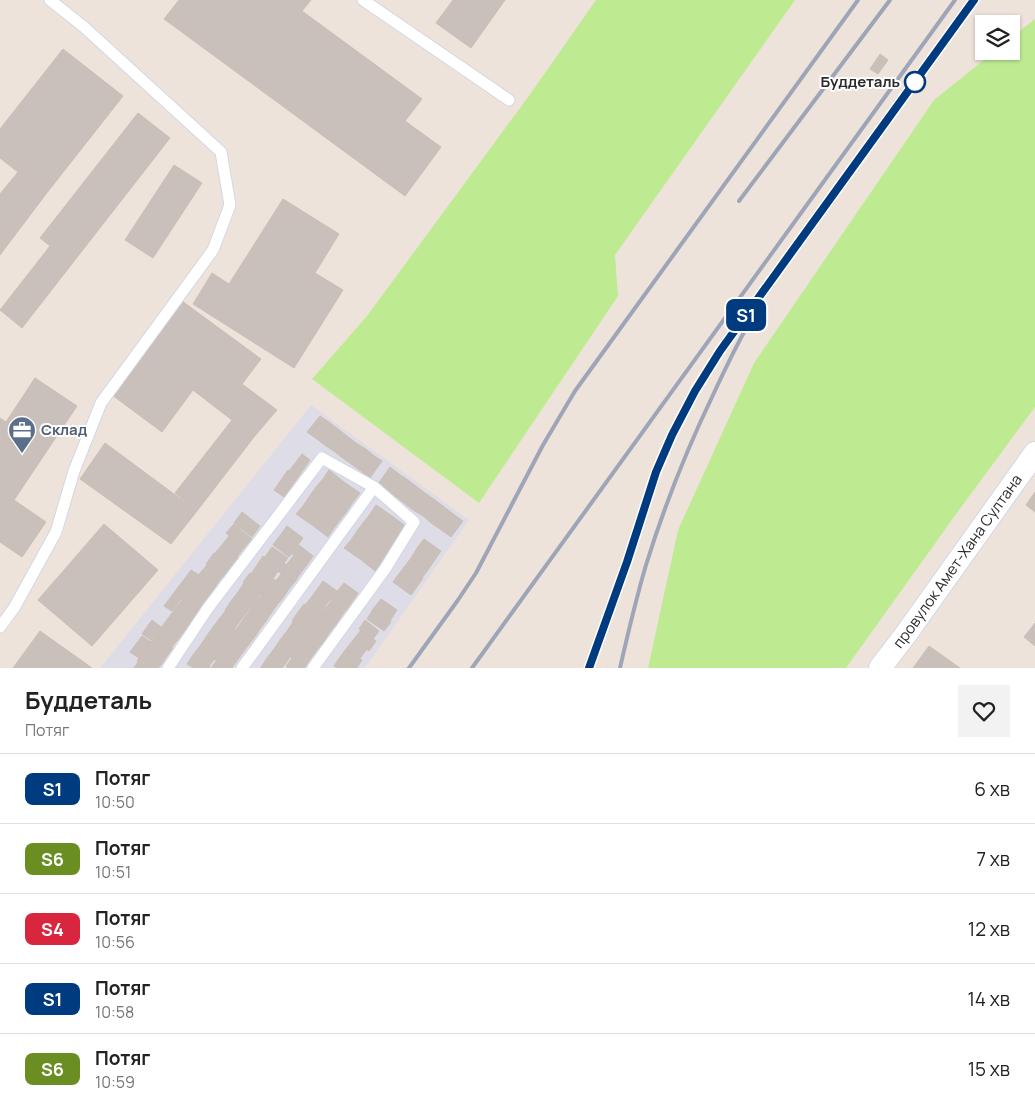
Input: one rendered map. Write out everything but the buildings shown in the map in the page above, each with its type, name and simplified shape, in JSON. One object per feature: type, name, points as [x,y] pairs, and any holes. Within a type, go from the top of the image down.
[{"type":"street","name":"провулок Амет-Хана Султана","points":[[880,668],[1035,453]]},
{"type":"lane","points":[[0,627],[14,608],[56,532],[74,471],[101,403],[213,250],[230,205],[221,152],[84,27],[50,0]]},
{"type":"lane","points":[[363,0],[509,100]]},
{"type":"lane","points":[[168,668],[208,608],[322,458],[374,487],[414,522],[384,569],[313,668]]},
{"type":"lane","points":[[242,668],[374,487]]},
{"type":"shaded area","points":[[311,405],[469,520],[365,668],[100,668]]},
{"type":"green space","points":[[596,0],[795,0],[615,255],[618,296],[479,503],[312,379],[367,316],[531,93]]},
{"type":"green space","points":[[1035,19],[1035,407],[846,668],[648,668],[678,530],[754,363],[934,100],[984,60],[1020,60],[1020,31]]},
{"type":"railway","points":[[409,668],[476,573],[543,445],[575,391],[858,0]]},
{"type":"railway","points":[[739,201],[890,0]]},
{"type":"railway","points":[[472,668],[955,0]]},
{"type":"railway","points":[[589,668],[627,562],[656,472],[672,435],[695,391],[720,351],[974,0]]},
{"type":"railway","points":[[620,668],[646,565],[668,500],[703,415],[755,313]]},
{"type":"train","name":"S1","points":[[589,668],[627,562],[656,472],[672,435],[695,391],[720,351],[974,0]]},
{"type":"place","name":"Буддеталь","points":[[915,82]]},
{"type":"place","name":"Склад","points":[[22,454]]}]
